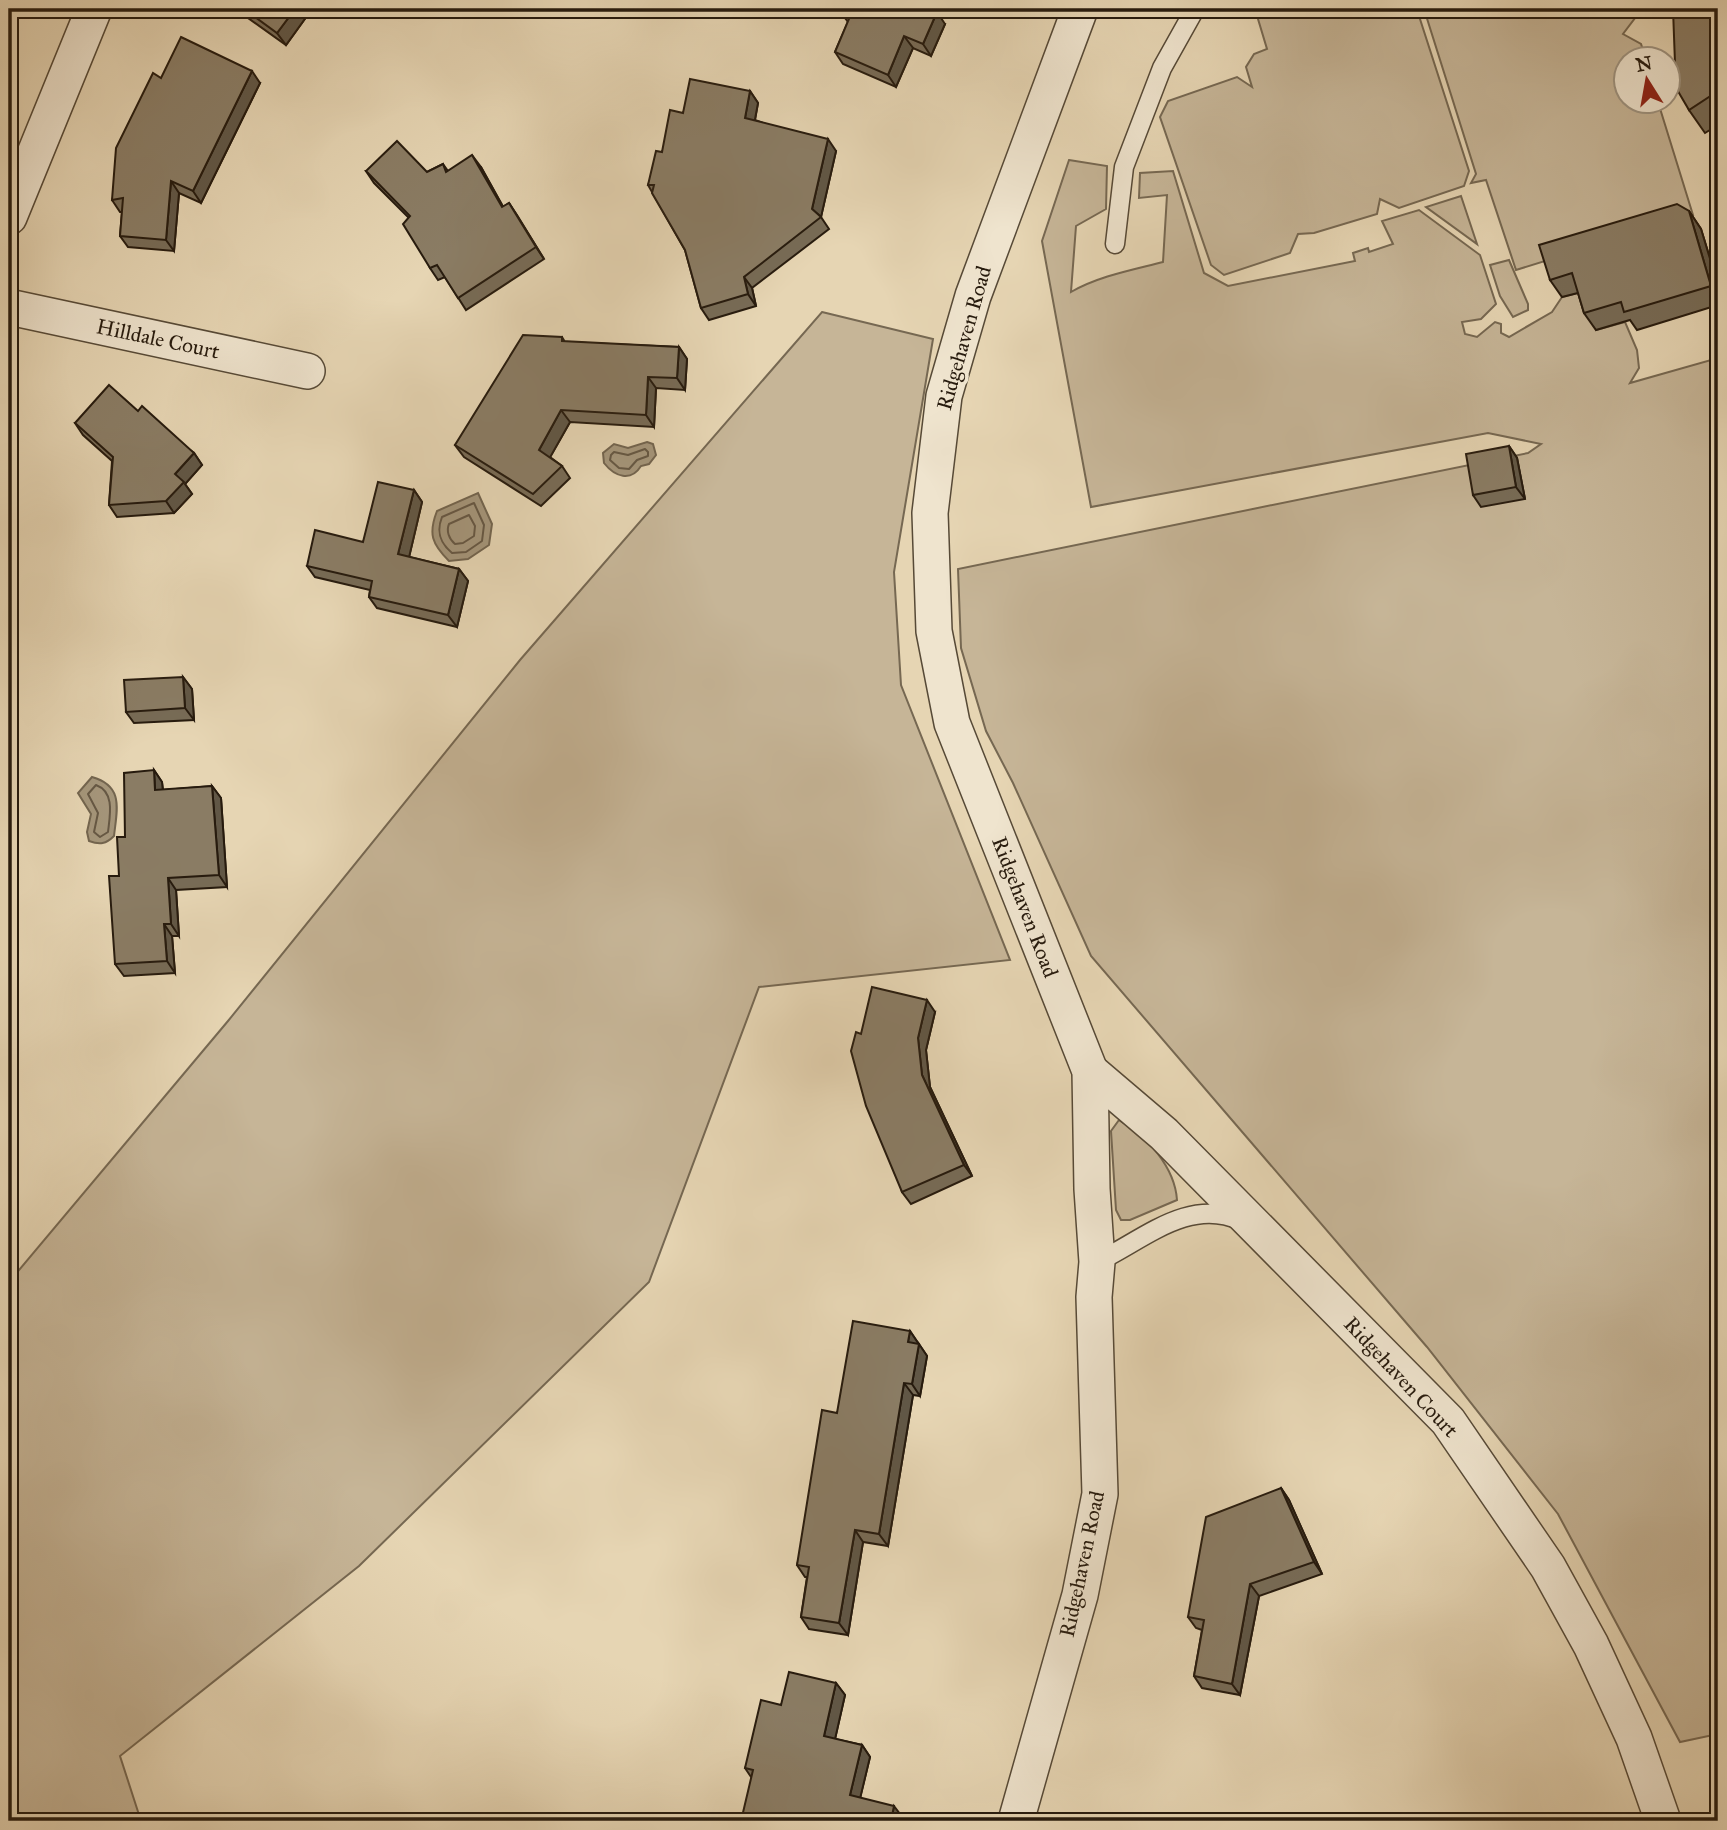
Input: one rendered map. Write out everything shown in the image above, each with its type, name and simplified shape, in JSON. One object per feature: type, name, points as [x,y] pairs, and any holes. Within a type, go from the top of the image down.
[{"type":"street","points":[[9,217],[94,9]]},
{"type":"street","name":"Ridgehaven Road","points":[[1016,1821],[1080,1595],[1100,1494],[1094,1297],[1097,1262],[1092,1189],[1090,1071],[953,723],[934,631],[930,513],[944,396],[969,309],[1018,169],[1080,9]]},
{"type":"street","name":"Hilldale Court","points":[[9,307],[307,371]]},
{"type":"street","name":"Ridgehaven Court","points":[[1090,1071],[1164,1134],[1448,1421],[1548,1567],[1591,1645],[1634,1738],[1664,1821]]},
{"type":"lane","points":[[1115,244],[1124,167],[1162,68],[1195,9]]},
{"type":"lane","points":[[1097,1262],[1126,1249],[1145,1234],[1189,1216],[1228,1215],[1259,1230]]},
{"type":"shaded area","points":[[1255,9],[1404,9],[1419,16],[1469,171],[1464,186],[1399,208],[1380,199],[1377,214],[1314,233],[1298,234],[1290,253],[1224,275],[1211,265],[1160,117],[1168,101],[1237,77],[1252,87],[1246,67],[1254,54],[1267,49]]},
{"type":"shaded area","points":[[1424,9],[1632,9],[1635,18],[1623,34],[1642,46],[1612,46],[1612,116],[1662,116],[1693,215],[1516,270],[1486,180],[1471,183],[1476,174]]},
{"type":"shaded area","points":[[1069,160],[1107,166],[1106,209],[1076,226],[1071,292],[1104,278],[1163,262],[1167,195],[1139,198],[1140,173],[1173,171],[1204,273],[1228,286],[1355,261],[1353,253],[1368,248],[1369,252],[1393,244],[1382,221],[1419,210],[1480,255],[1496,304],[1481,319],[1462,322],[1465,334],[1477,337],[1495,322],[1501,324],[1501,333],[1509,337],[1552,312],[1562,297],[1585,291],[1596,330],[1625,322],[1637,350],[1639,368],[1630,383],[1718,358],[1718,1734],[1680,1742],[1558,1514],[1427,1347],[1091,956],[1013,783],[986,731],[961,648],[958,569],[1528,453],[1541,444],[1488,433],[1091,507],[1042,241]]},
{"type":"shaded area","points":[[1461,196],[1477,244],[1426,207]]},
{"type":"shaded area","points":[[1509,260],[1528,304],[1528,310],[1513,317],[1500,296],[1490,265]]},
{"type":"shaded area","points":[[822,312],[933,339],[894,572],[901,685],[1010,960],[759,987],[649,1282],[359,1566],[120,1756],[141,1821],[9,1821],[9,1282],[228,1021],[520,660]]},
{"type":"shaded area","points":[[1119,1120],[1140,1134],[1158,1154],[1171,1176],[1177,1200],[1130,1220],[1121,1220],[1116,1210],[1111,1131]]},
{"type":"water","points":[[647,442],[653,444],[656,455],[649,464],[641,466],[633,474],[623,476],[613,472],[604,463],[603,453],[614,444],[628,448]]},
{"type":"water","points":[[478,493],[492,524],[489,545],[468,559],[449,561],[433,538],[437,511]]},
{"type":"water","points":[[92,777],[109,786],[116,800],[114,836],[103,843],[89,841],[87,832],[91,814],[78,793]]},
{"type":"building","points":[[244,9],[295,9],[277,33]]},
{"type":"building","points":[[838,9],[928,9],[937,12],[923,44],[904,36],[888,75],[835,52],[851,14]]},
{"type":"building","points":[[1673,9],[1718,9],[1718,91],[1689,110],[1682,98],[1682,46],[1674,46]]},
{"type":"building","points":[[181,37],[252,71],[193,191],[171,181],[166,240],[120,236],[123,198],[112,200],[116,148],[153,73],[161,78]]},
{"type":"building","points":[[690,79],[750,91],[745,118],[828,139],[812,209],[821,217],[744,277],[748,294],[701,308],[685,250],[652,193],[654,185],[648,185],[656,151],[662,152],[670,110],[683,113]]},
{"type":"building","points":[[397,141],[427,172],[443,164],[446,172],[472,155],[502,207],[509,203],[536,247],[458,298],[437,265],[430,268],[403,224],[410,216],[366,171]]},
{"type":"building","points":[[1677,204],[1689,211],[1711,286],[1624,312],[1621,302],[1584,313],[1572,273],[1550,280],[1539,245]]},
{"type":"building","points":[[523,335],[562,337],[562,341],[679,347],[677,378],[648,377],[646,415],[561,410],[539,450],[562,466],[533,494],[455,445]]},
{"type":"building","points":[[109,385],[138,411],[142,406],[194,453],[175,474],[184,482],[166,501],[109,505],[113,457],[75,423]]},
{"type":"building","points":[[1509,446],[1516,487],[1473,495],[1466,454]]},
{"type":"building","points":[[378,482],[414,490],[398,554],[459,569],[448,615],[369,597],[372,581],[307,566],[315,530],[363,542]]},
{"type":"building","points":[[183,677],[185,708],[126,712],[124,680]]},
{"type":"building","points":[[154,770],[155,790],[212,786],[219,875],[168,878],[171,924],[164,924],[167,961],[115,964],[109,876],[119,876],[117,837],[125,837],[124,773]]},
{"type":"building","points":[[872,987],[927,1000],[918,1038],[922,1075],[964,1165],[902,1192],[866,1106],[851,1051],[856,1032],[861,1034]]},
{"type":"building","points":[[853,1321],[910,1331],[908,1342],[919,1344],[912,1384],[904,1383],[879,1534],[855,1530],[839,1623],[801,1617],[809,1567],[797,1565],[822,1410],[837,1413]]},
{"type":"building","points":[[1281,1488],[1314,1562],[1250,1584],[1232,1684],[1194,1676],[1204,1620],[1188,1617],[1206,1517]]},
{"type":"building","points":[[789,1672],[836,1683],[824,1736],[862,1745],[850,1795],[894,1806],[891,1821],[741,1821],[753,1770],[745,1768],[761,1700],[781,1705]]}]
